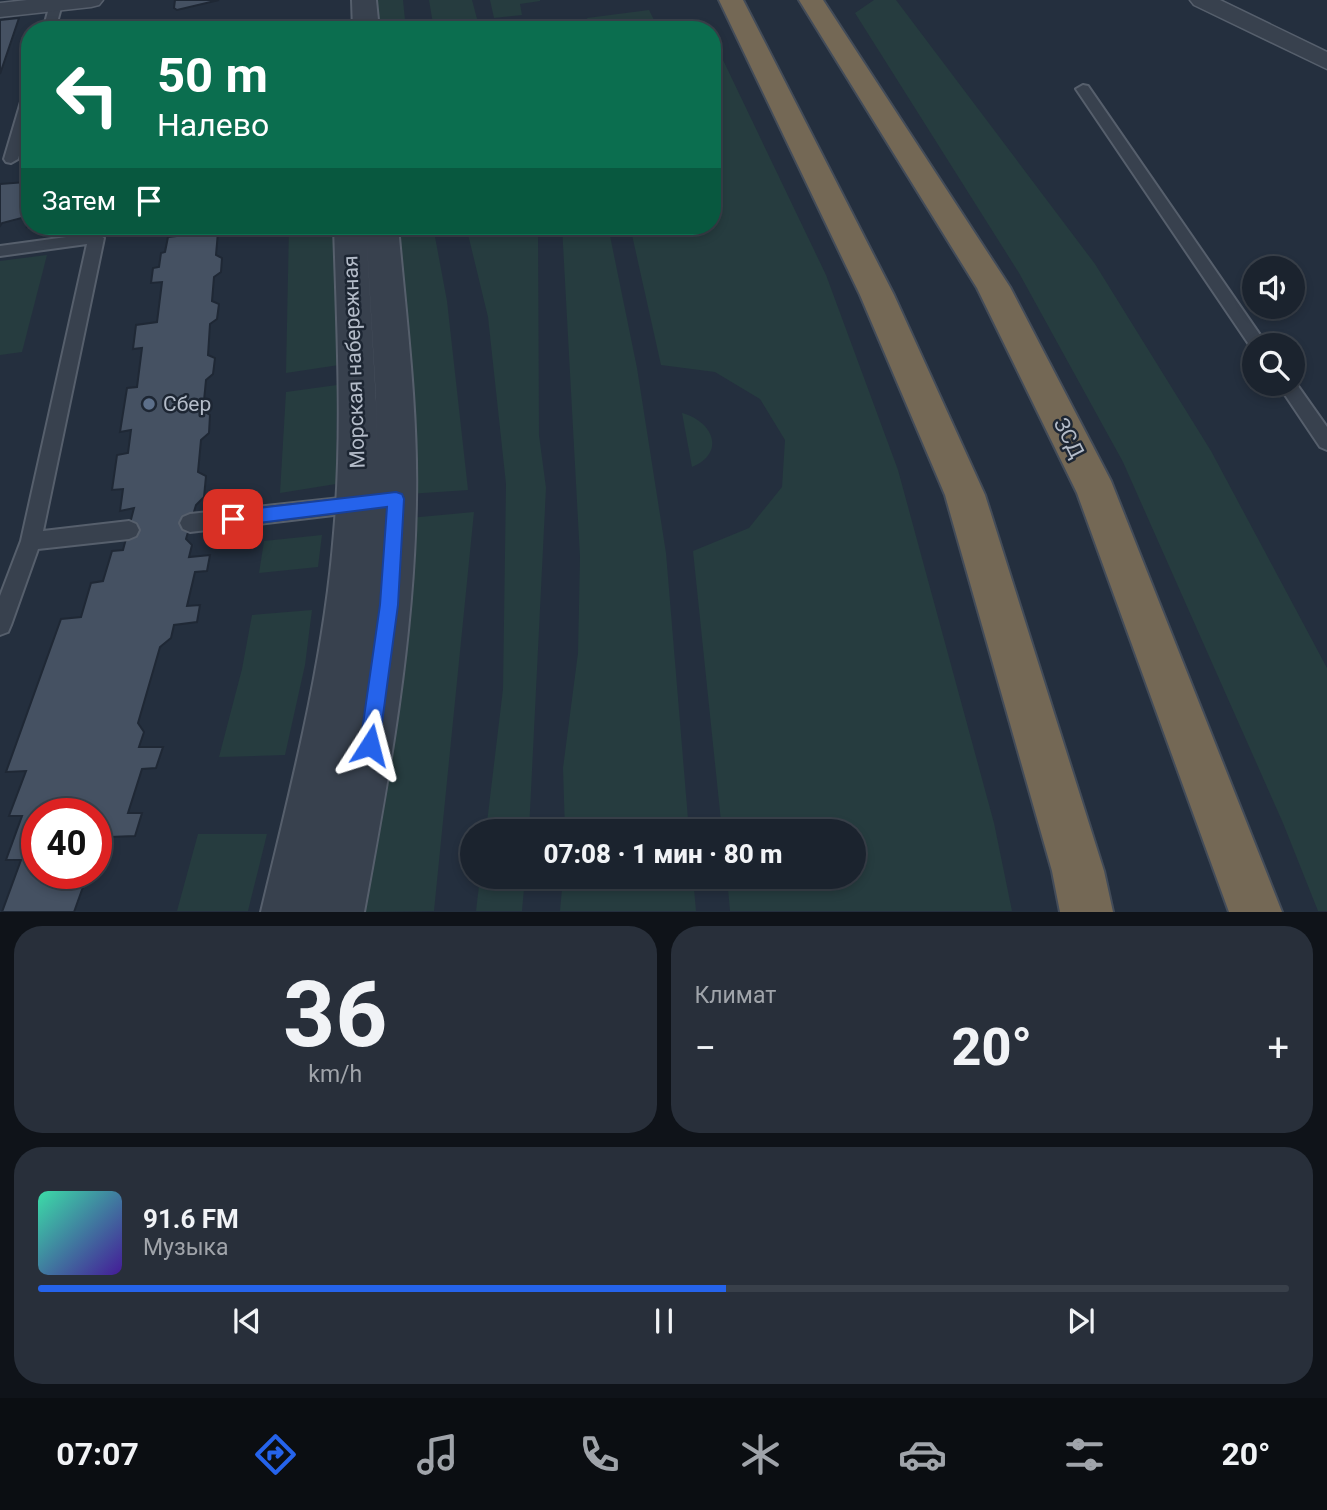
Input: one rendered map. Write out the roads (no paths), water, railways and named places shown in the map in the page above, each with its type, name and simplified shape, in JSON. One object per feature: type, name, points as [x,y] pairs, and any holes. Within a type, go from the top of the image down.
[{"type":"highway","points":[[731,0],[877,295],[965,495],[1078,872],[1087,912]]},
{"type":"highway","name":"ЗСД","points":[[811,0],[993,287],[1097,493],[1256,912]]},
{"type":"street","points":[[0,10],[91,0]]},
{"type":"street","points":[[364,0],[365,21]]},
{"type":"street","points":[[1202,0],[1327,62]]},
{"type":"street","name":"Морская набережная","points":[[337,912],[361,797],[378,693],[393,565],[358,437],[350,235]]},
{"type":"street","name":"Морская набережная","points":[[287,912],[327,728],[351,577],[376,502],[394,382],[383,235]]},
{"type":"lane","points":[[52,21],[57,4]]},
{"type":"lane","points":[[1083,89],[1250,333]]},
{"type":"lane","points":[[5,160],[21,118]]},
{"type":"lane","points":[[0,251],[96,238],[31,541],[0,625]]},
{"type":"lane","points":[[1295,396],[1327,442]]},
{"type":"lane","points":[[190,523],[376,502]]},
{"type":"lane","points":[[31,541],[129,530]]},
{"type":"place","name":"Сбер","points":[[149,404]]}]
